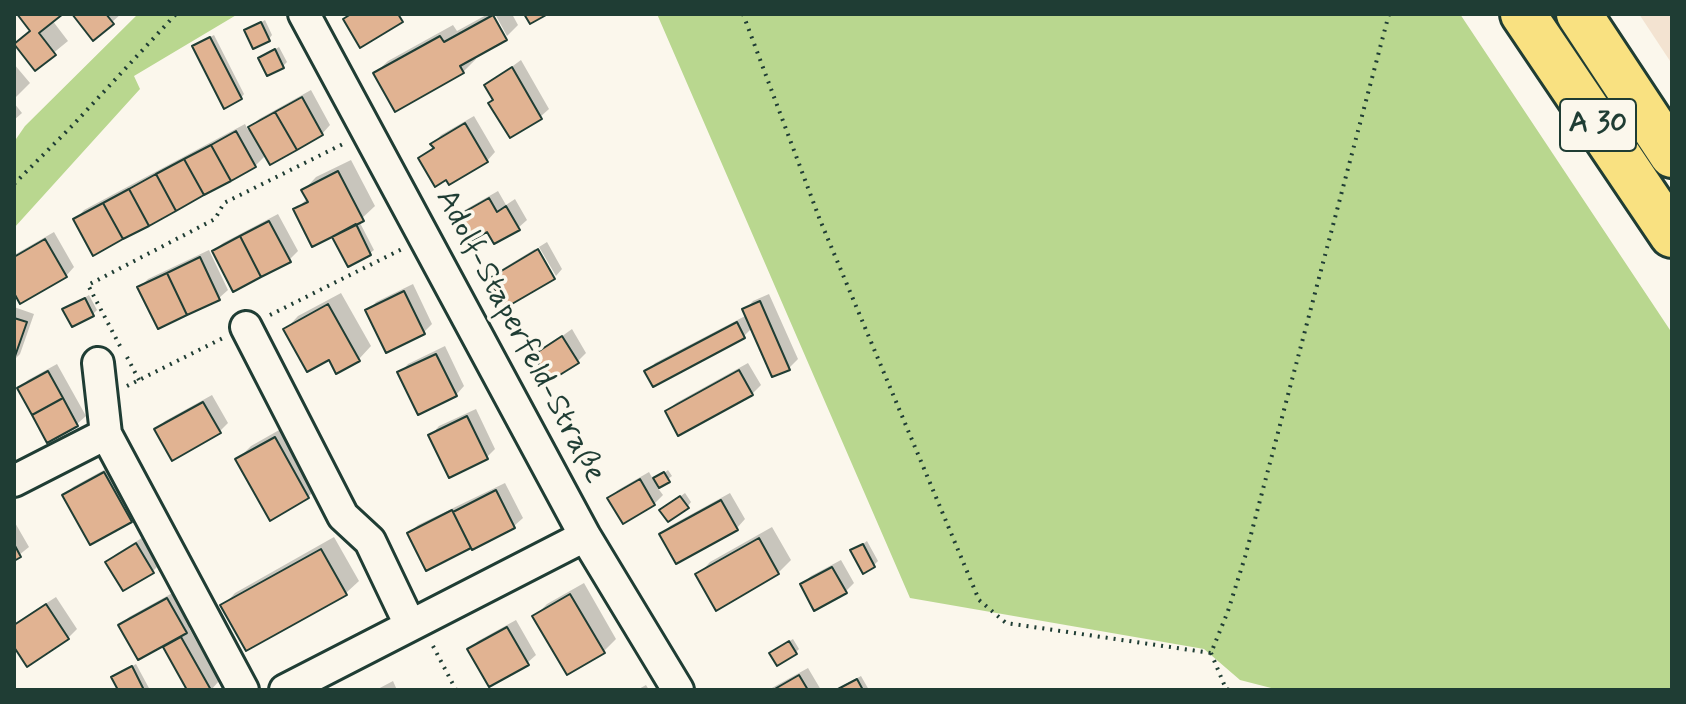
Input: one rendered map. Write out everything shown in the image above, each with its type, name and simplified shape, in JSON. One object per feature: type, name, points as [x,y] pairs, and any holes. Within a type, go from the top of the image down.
[{"type":"highway","name":"A 30","points":[[1523,14],[1672,235]]},
{"type":"highway","name":"A 30","points":[[1579,14],[1672,155]]},
{"type":"street","name":"Adolf-Staperfeld-Straße","points":[[304,14],[585,536],[678,690]]},
{"type":"street","points":[[246,327],[343,516],[370,541],[415,622]]},
{"type":"street","points":[[98,363],[106,434],[243,690]]},
{"type":"street","points":[[14,481],[106,434]]},
{"type":"street","points":[[285,690],[585,536]]},
{"type":"path","points":[[14,184],[176,14]]},
{"type":"path","points":[[743,14],[820,220],[979,600],[1006,623],[1211,653]]},
{"type":"path","points":[[1231,690],[1226,689],[1211,653],[1245,557],[1389,14]]},
{"type":"path","points":[[367,131],[224,203],[215,219],[88,285],[139,380],[426,238]]},
{"type":"path","points":[[415,622],[456,690]]},
{"type":"shaded area","points":[[1639,14],[1672,14],[1672,64]]},
{"type":"green space","points":[[138,14],[238,14],[134,76],[140,89],[14,228],[14,142],[25,126]]},
{"type":"green space","points":[[657,14],[1460,14],[1672,333],[1672,690],[1279,690],[1240,680],[1204,649],[910,598]]},
{"type":"building","points":[[17,14],[63,14],[39,33],[56,55],[35,71],[14,44],[30,31]]},
{"type":"building","points":[[72,14],[106,14],[114,24],[93,41]]},
{"type":"building","points":[[351,14],[398,14],[403,22],[360,48],[343,19]]},
{"type":"building","points":[[524,14],[548,14],[530,24]]},
{"type":"building","points":[[493,15],[507,40],[460,66],[464,73],[395,112],[373,73],[440,36],[444,42]]},
{"type":"building","points":[[261,22],[270,41],[253,49],[244,30]]},
{"type":"building","points":[[210,37],[242,99],[224,109],[192,46]]},
{"type":"building","points":[[275,49],[284,68],[267,76],[258,58]]},
{"type":"building","points":[[512,67],[542,119],[510,138],[488,103],[493,100],[484,85]]},
{"type":"building","points":[[302,97],[323,135],[297,150],[275,112]]},
{"type":"building","points":[[275,112],[297,150],[270,165],[248,127]]},
{"type":"building","points":[[465,123],[488,162],[449,185],[446,180],[435,187],[418,158],[434,148],[430,144]]},
{"type":"building","points":[[236,131],[256,167],[231,181],[211,145]]},
{"type":"building","points":[[211,145],[231,181],[204,195],[184,159]]},
{"type":"building","points":[[184,159],[204,195],[176,211],[156,174]]},
{"type":"building","points":[[338,171],[364,221],[312,247],[293,209],[308,202],[301,190]]},
{"type":"building","points":[[156,174],[176,211],[149,226],[129,189]]},
{"type":"building","points":[[129,189],[149,226],[123,239],[103,203]]},
{"type":"building","points":[[489,198],[497,212],[506,206],[520,230],[494,244],[487,232],[466,244],[452,219]]},
{"type":"building","points":[[103,203],[123,239],[93,256],[73,219]]},
{"type":"building","points":[[269,221],[291,262],[261,277],[240,236]]},
{"type":"building","points":[[356,224],[371,255],[348,267],[332,237]]},
{"type":"building","points":[[240,236],[261,277],[233,292],[212,251]]},
{"type":"building","points":[[45,239],[67,277],[20,304],[14,293],[14,257]]},
{"type":"building","points":[[538,249],[555,279],[505,308],[488,279]]},
{"type":"building","points":[[200,257],[220,300],[187,315],[167,273]]},
{"type":"building","points":[[167,273],[187,315],[158,329],[137,287]]},
{"type":"building","points":[[404,291],[425,334],[386,353],[365,310]]},
{"type":"building","points":[[85,298],[94,316],[72,327],[62,309]]},
{"type":"building","points":[[760,301],[790,370],[772,377],[742,309]]},
{"type":"building","points":[[328,304],[360,361],[336,374],[329,360],[307,372],[283,329]]},
{"type":"building","points":[[14,318],[27,322],[14,359]]},
{"type":"building","points":[[737,322],[745,338],[653,387],[644,371]]},
{"type":"building","points":[[562,336],[579,363],[550,381],[533,355]]},
{"type":"building","points":[[436,354],[457,396],[418,415],[397,372]]},
{"type":"building","points":[[739,370],[753,395],[678,436],[665,411]]},
{"type":"building","points":[[48,371],[63,398],[32,415],[17,388]]},
{"type":"building","points":[[63,398],[78,426],[47,443],[32,415]]},
{"type":"building","points":[[203,402],[221,433],[172,461],[154,429]]},
{"type":"building","points":[[467,416],[488,459],[449,478],[428,435]]},
{"type":"building","points":[[275,437],[309,498],[270,521],[235,459]]},
{"type":"building","points":[[104,472],[132,522],[90,545],[62,495]]},
{"type":"building","points":[[664,472],[670,482],[659,488],[653,478]]},
{"type":"building","points":[[640,479],[655,505],[623,524],[607,498]]},
{"type":"building","points":[[496,490],[515,528],[472,550],[453,512]]},
{"type":"building","points":[[680,496],[689,508],[668,522],[659,510]]},
{"type":"building","points":[[721,500],[738,530],[676,564],[659,534]]},
{"type":"building","points":[[452,510],[471,548],[426,571],[407,533]]},
{"type":"building","points":[[759,538],[779,574],[716,611],[695,574]]},
{"type":"building","points":[[136,543],[154,573],[123,591],[105,562]]},
{"type":"building","points":[[14,544],[21,557],[14,561]]},
{"type":"building","points":[[863,544],[875,567],[863,574],[850,550]]},
{"type":"building","points":[[321,549],[347,595],[246,651],[220,605]]},
{"type":"building","points":[[832,567],[847,593],[814,611],[800,584]]},
{"type":"building","points":[[570,594],[605,653],[567,675],[532,616]]},
{"type":"building","points":[[167,598],[187,633],[138,660],[118,625]]},
{"type":"building","points":[[46,604],[69,639],[27,667],[14,647],[14,625]]},
{"type":"building","points":[[507,627],[529,665],[489,687],[467,649]]},
{"type":"building","points":[[181,637],[211,690],[187,690],[163,647]]},
{"type":"building","points":[[789,641],[797,654],[777,666],[769,653]]},
{"type":"building","points":[[132,666],[144,690],[118,690],[111,677]]},
{"type":"building","points":[[799,675],[808,690],[773,690]]},
{"type":"building","points":[[857,679],[863,690],[838,690],[838,689]]}]
